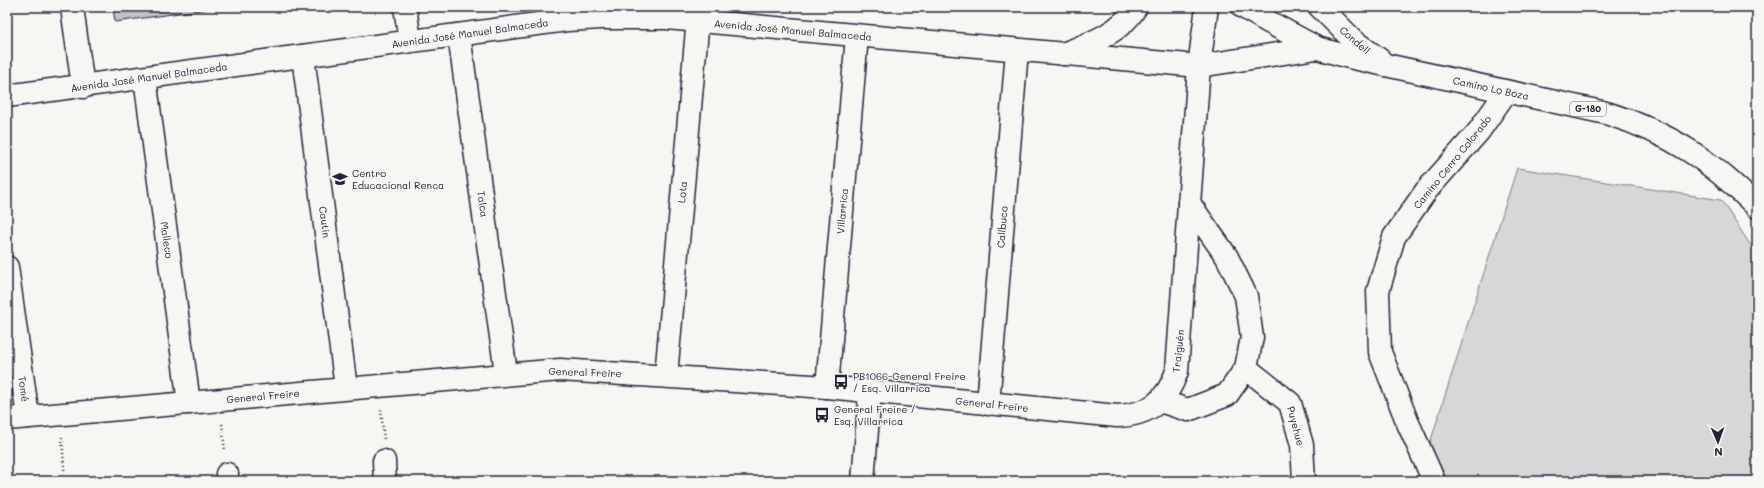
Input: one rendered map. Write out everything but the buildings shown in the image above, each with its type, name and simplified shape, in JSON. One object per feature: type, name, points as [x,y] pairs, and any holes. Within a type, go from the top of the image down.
[{"type":"street","points":[[72,7],[83,87]]},
{"type":"street","points":[[405,7],[410,41]]},
{"type":"street","points":[[1063,54],[1087,45],[1123,24],[1136,7]]},
{"type":"street","name":"Traiguén","points":[[1160,401],[1171,387],[1177,371],[1199,66],[1207,7]]},
{"type":"street","name":"G-180","points":[[1243,7],[1317,48]]},
{"type":"street","name":"Condell","points":[[1320,7],[1355,42],[1393,68]]},
{"type":"street","name":"Avenida José Manuel Balmaceda","points":[[7,96],[83,87],[567,20],[601,18],[658,18],[698,14],[857,36],[1199,66]]},
{"type":"street","name":"Lota","points":[[666,376],[698,14]]},
{"type":"street","name":"Talca","points":[[459,35],[506,373]]},
{"type":"street","name":"Villarrica","points":[[827,387],[857,36]]},
{"type":"street","name":"Camino Lo Boza","points":[[1199,66],[1317,48],[1393,68],[1606,113],[1649,128],[1694,153],[1717,169],[1757,207]]},
{"type":"street","name":"Callbuco","points":[[988,404],[1017,50]]},
{"type":"street","name":"Cautín","points":[[303,56],[346,388]]},
{"type":"street","name":"Malleco","points":[[144,78],[188,403]]},
{"type":"street","name":"Camino Cerro Colorado","points":[[1434,481],[1407,421],[1380,352],[1378,291],[1394,237],[1426,191],[1479,131],[1506,92]]},
{"type":"street","points":[[1160,401],[1188,410],[1227,395],[1246,368],[1252,337],[1246,296],[1227,257],[1189,203]]},
{"type":"street","name":"Tomé","points":[[7,267],[17,418]]},
{"type":"street","name":"Puyehue","points":[[1246,368],[1290,403],[1302,445],[1304,481]]},
{"type":"street","name":"General Freire","points":[[17,418],[506,373],[560,370],[827,387],[1117,416],[1129,416],[1140,413],[1160,401]]},
{"type":"street","points":[[863,481],[870,392]]},
{"type":"path","points":[[378,385],[384,448],[384,471]]},
{"type":"path","points":[[219,400],[227,477]]},
{"type":"path","points":[[60,415],[65,481]]},
{"type":"shaded area","points":[[1517,168],[1721,200],[1757,255],[1757,481],[1418,481]]},
{"type":"place","name":"Centro Educacional Renca","points":[[340,179]]},
{"type":"place","name":"PB1066-General Freire / Esq. Villarrica","points":[[841,382]]},
{"type":"place","name":"General Freire / Esq. Villarrica","points":[[822,415]]}]
